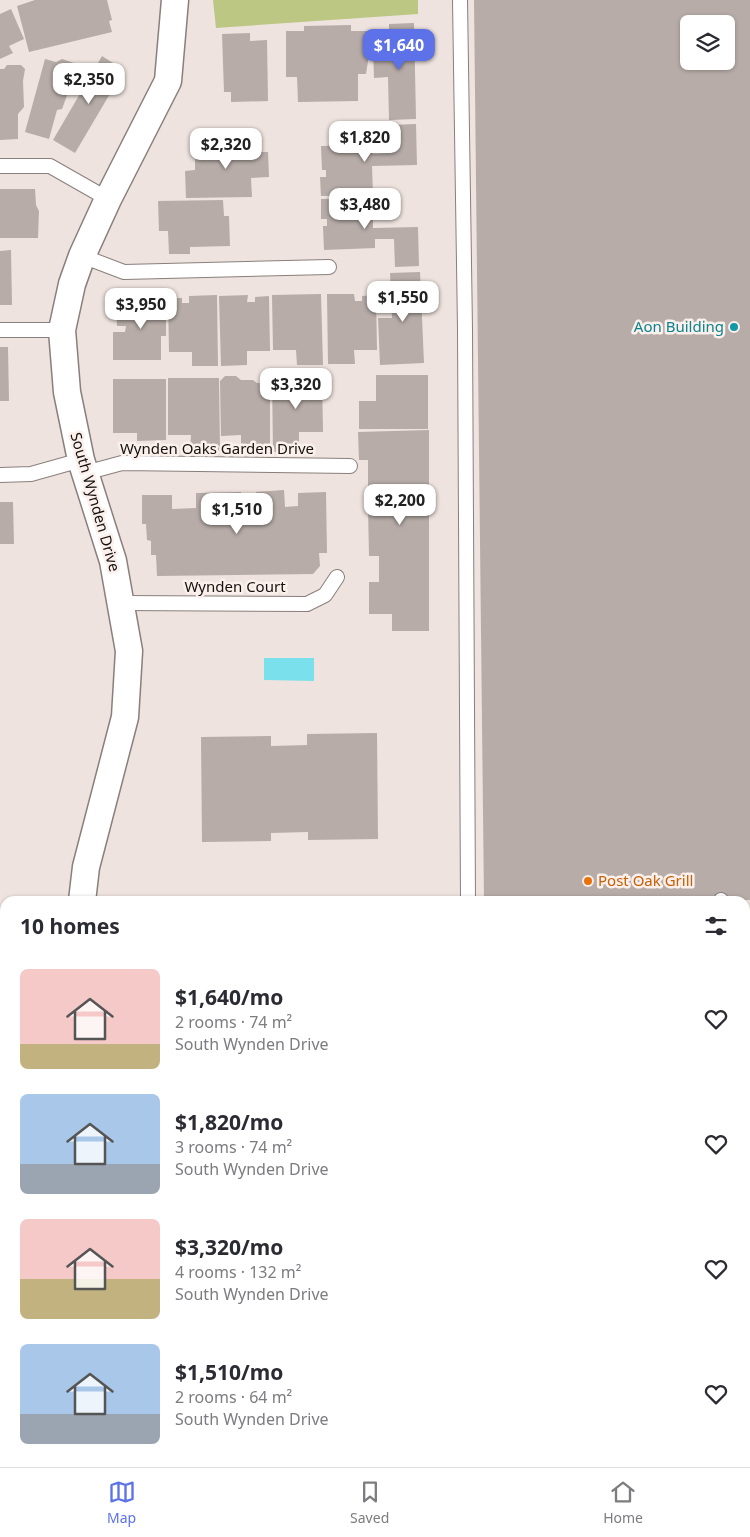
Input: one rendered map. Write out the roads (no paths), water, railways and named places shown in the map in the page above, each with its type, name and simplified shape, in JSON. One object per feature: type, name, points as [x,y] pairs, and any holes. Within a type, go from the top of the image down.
[{"type":"street","name":"South Wynden Drive","points":[[83,896],[88,858],[126,712],[129,651],[113,561],[83,466],[67,392],[62,330],[72,284],[82,256],[108,199],[168,81],[176,0]]},
{"type":"lane","points":[[460,0],[465,329],[468,896]]},
{"type":"lane","points":[[0,166],[50,166],[108,199]]},
{"type":"lane","points":[[82,256],[124,272],[329,267]]},
{"type":"lane","points":[[0,330],[62,330]]},
{"type":"lane","name":"Wynden Oaks Garden Drive","points":[[0,475],[30,474],[83,466],[122,463],[350,466]]},
{"type":"lane","name":"Wynden Court","points":[[121,603],[307,604],[325,595],[337,576]]},
{"type":"water","points":[[264,658],[314,658],[314,681],[264,680]]},
{"type":"place","name":"Aon Building","points":[[734,327]]},
{"type":"place","name":"Post Oak Grill","points":[[588,881]]}]
